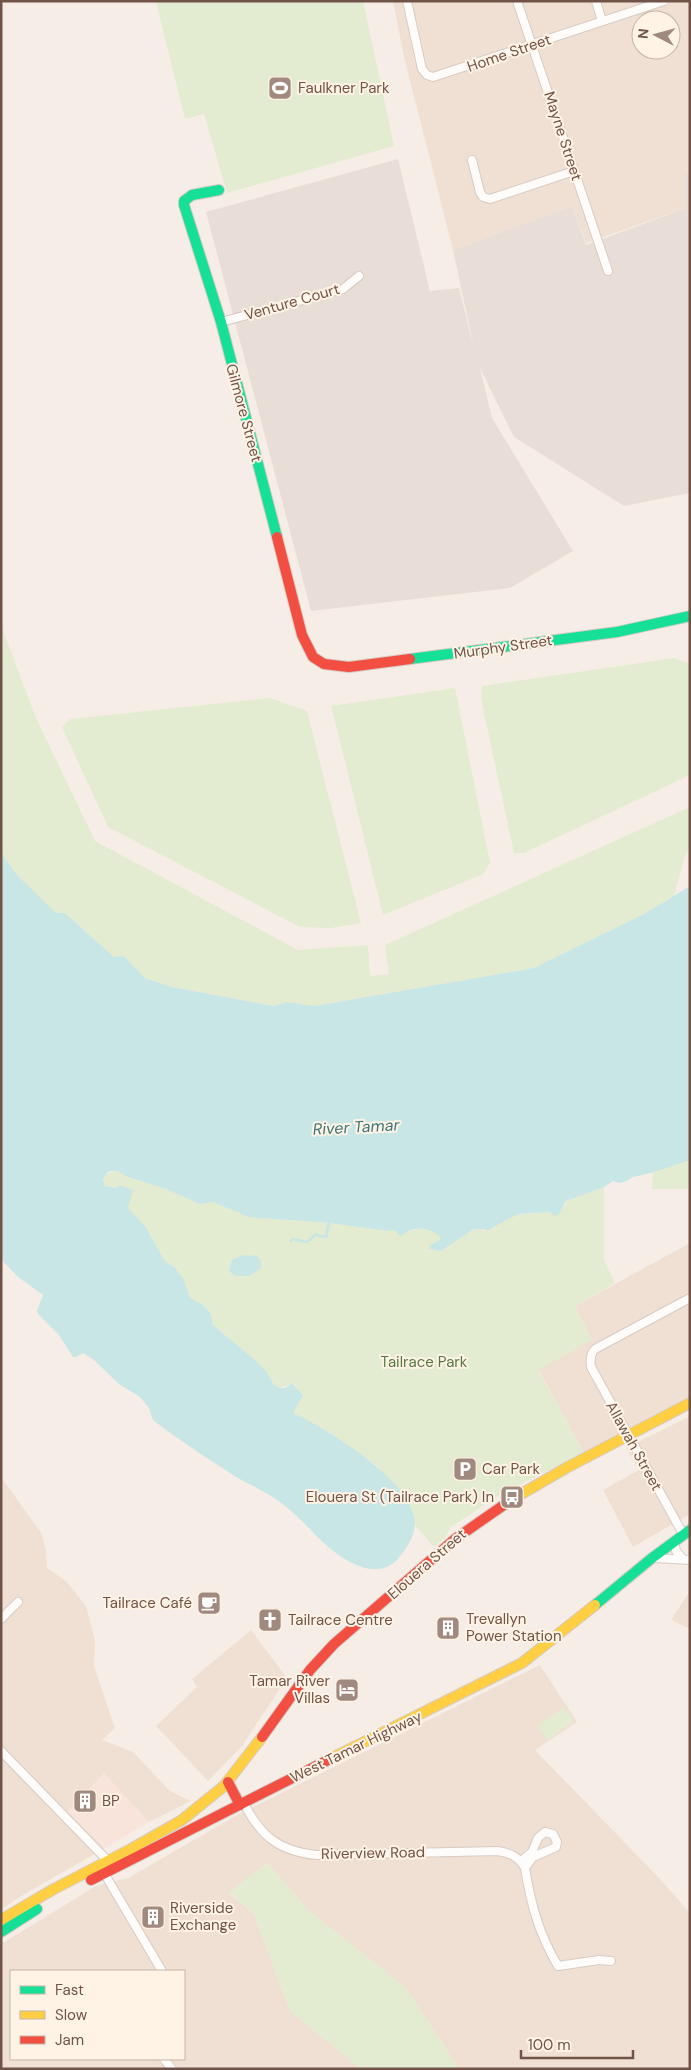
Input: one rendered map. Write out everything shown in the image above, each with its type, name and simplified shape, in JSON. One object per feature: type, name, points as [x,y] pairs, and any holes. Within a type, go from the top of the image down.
[{"type":"main road","name":"Gilmore Street","points":[[219,190],[192,195],[184,201],[184,205],[221,322],[302,635],[305,645],[316,661]]},
{"type":"main road","name":"Murphy Street","points":[[316,661],[331,667],[350,668],[617,632],[690,616]]},
{"type":"main road","name":"Elouera Street","points":[[107,1860],[168,1827],[204,1803],[228,1782],[316,1662],[448,1545],[503,1505],[690,1403]]},
{"type":"main road","name":"West Tamar Highway","points":[[1,1932],[40,1907],[104,1873],[522,1663],[686,1532]]},
{"type":"main road","points":[[228,1782],[242,1804]]},
{"type":"main road","points":[[1,1920],[107,1860]]},
{"type":"street","name":"Home Street","points":[[407,1],[422,69],[427,75],[433,77],[664,1]]},
{"type":"street","name":"Mayne Street","points":[[517,1],[608,271]]},
{"type":"street","points":[[596,1],[602,21]]},
{"type":"street","points":[[472,160],[480,192],[483,196],[490,199],[574,171]]},
{"type":"street","name":"Venture Court","points":[[221,322],[343,289],[359,276]]},
{"type":"street","name":"Allawah Street","points":[[686,1532],[591,1367],[591,1356],[595,1349],[690,1298]]},
{"type":"street","points":[[674,1541],[676,1551],[686,1559]]},
{"type":"street","points":[[652,1558],[686,1559]]},
{"type":"street","points":[[1,1619],[18,1602]]},
{"type":"street","points":[[1,1751],[107,1860]]},
{"type":"street","name":"Riverview Road","points":[[242,1804],[266,1836],[284,1847],[303,1853],[316,1855],[498,1851],[507,1852],[523,1865]]},
{"type":"street","points":[[523,1865],[533,1857],[556,1847],[557,1842],[553,1834],[545,1832],[541,1835],[523,1865],[537,1922],[544,1941],[562,1974]]},
{"type":"street","points":[[104,1873],[161,1970]]},
{"type":"street","points":[[558,1966],[599,1960],[611,1961]]},
{"type":"shaded area","points":[[393,1],[690,1],[690,173],[684,176],[686,208],[586,243],[572,206],[453,250],[404,57]]},
{"type":"shaded area","points":[[398,159],[430,291],[459,288],[474,348],[453,250],[572,206],[586,245],[686,208],[684,175],[690,173],[690,493],[624,506],[514,437],[480,368],[492,418],[573,551],[510,588],[311,611],[206,212]]},
{"type":"shaded area","points":[[690,1243],[690,1396],[584,1453],[538,1369],[592,1340],[575,1306]]},
{"type":"shaded area","points":[[690,1416],[690,1514],[633,1547],[603,1490],[639,1470],[626,1448]]},
{"type":"shaded area","points":[[1,1477],[42,1534],[47,1568],[66,1581],[86,1606],[95,1640],[94,1666],[115,1728],[102,1740],[133,1752],[170,1791],[191,1801],[149,1822],[104,1774],[68,1811],[105,1848],[1,1909]]},
{"type":"shaded area","points":[[690,1591],[690,1629],[671,1620]]},
{"type":"shaded area","points":[[251,1630],[287,1678],[242,1746],[208,1781],[156,1726],[197,1687],[192,1679]]},
{"type":"shaded area","points":[[540,1665],[577,1722],[535,1750],[660,1879],[690,1913],[690,2069],[459,2069],[405,1987],[309,1911],[267,1863],[229,1893],[254,1914],[290,2011],[361,2069],[1,2069],[1,1944],[96,1886],[128,1878],[237,1815]]},
{"type":"shaded area","points":[[104,1773],[149,1822],[105,1848],[68,1811]]},
{"type":"green space","name":"Faulkner Park","points":[[156,1],[363,1],[394,146],[227,193],[204,114],[185,119]]},
{"type":"green space","points":[[1,625],[36,718],[95,841],[298,950],[368,945],[370,976],[389,974],[385,945],[690,807],[690,847],[685,855],[674,896],[646,913],[534,968],[314,1006],[287,1002],[274,1006],[172,987],[145,978],[124,956],[114,957],[65,913],[56,914],[17,875],[1,853]]},
{"type":"green space","points":[[675,658],[690,664],[690,775],[524,853],[514,853],[481,699],[482,686]]},
{"type":"green space","points":[[455,688],[490,863],[483,874],[383,915],[331,706]]},
{"type":"green space","points":[[270,698],[307,711],[361,923],[331,928],[300,927],[108,827],[62,727],[70,719]]},
{"type":"green space","points":[[690,1160],[690,1189],[652,1189],[653,1171]]},
{"type":"green space","name":"Tailrace Park","points":[[116,1170],[125,1176],[163,1188],[200,1204],[213,1202],[249,1217],[329,1223],[388,1231],[396,1230],[402,1235],[416,1229],[431,1230],[440,1236],[440,1240],[430,1245],[429,1249],[441,1251],[474,1229],[485,1231],[514,1215],[550,1212],[565,1206],[566,1201],[604,1187],[604,1260],[615,1283],[575,1306],[592,1340],[538,1370],[584,1453],[501,1494],[452,1526],[445,1537],[434,1547],[414,1524],[414,1517],[407,1499],[376,1465],[329,1432],[293,1413],[303,1395],[293,1383],[280,1388],[274,1385],[266,1371],[213,1325],[210,1312],[203,1305],[190,1298],[183,1278],[175,1268],[165,1261],[149,1233],[128,1208],[129,1202],[116,1188],[105,1186],[103,1183],[106,1175]]},
{"type":"green space","points":[[564,1707],[574,1721],[547,1740],[537,1726]]},
{"type":"green space","points":[[267,1863],[309,1911],[405,1987],[459,2069],[361,2069],[290,2011],[254,1914],[229,1892]]},
{"type":"water","name":"River Tamar","points":[[1,853],[17,875],[56,913],[65,913],[114,957],[124,956],[145,978],[172,987],[274,1006],[287,1002],[314,1006],[534,968],[646,913],[690,886],[690,1160],[633,1177],[627,1181],[619,1183],[613,1181],[604,1187],[566,1201],[559,1214],[554,1216],[550,1212],[518,1214],[488,1230],[474,1229],[441,1251],[429,1249],[430,1245],[440,1240],[440,1236],[426,1229],[418,1228],[400,1236],[395,1230],[388,1231],[329,1223],[249,1217],[213,1202],[200,1204],[163,1188],[125,1176],[117,1171],[108,1172],[103,1180],[105,1186],[116,1188],[120,1185],[133,1190],[128,1208],[145,1226],[165,1261],[175,1268],[183,1278],[190,1298],[203,1305],[210,1312],[213,1325],[256,1361],[266,1371],[274,1385],[285,1388],[292,1383],[303,1395],[293,1413],[308,1420],[364,1456],[397,1487],[408,1502],[415,1522],[412,1537],[394,1563],[380,1569],[370,1569],[341,1557],[280,1502],[228,1472],[153,1420],[149,1408],[140,1397],[119,1384],[94,1360],[83,1353],[73,1357],[59,1335],[37,1311],[43,1295],[18,1277],[1,1259]]},
{"type":"water","points":[[243,1255],[257,1256],[261,1261],[261,1268],[249,1276],[235,1276],[229,1271],[232,1260]]},
{"type":"waterway","points":[[291,1241],[293,1239],[307,1242],[316,1234],[326,1237],[329,1223]]},
{"type":"traffic: fast","points":[[219,190],[192,195],[184,201],[184,205],[221,322],[277,537]]},
{"type":"traffic: fast","points":[[410,659],[617,632],[690,616]]},
{"type":"traffic: fast","points":[[595,1605],[652,1558],[690,1530]]},
{"type":"traffic: fast","points":[[1,1932],[37,1909]]},
{"type":"traffic: slow","points":[[511,1500],[566,1468],[690,1403]]},
{"type":"traffic: slow","points":[[328,1760],[522,1663],[595,1605]]},
{"type":"traffic: slow","points":[[1,1920],[52,1890],[182,1820],[224,1786],[262,1737]]},
{"type":"traffic: jam","points":[[277,537],[302,635],[313,657],[324,664],[349,667],[410,659]]},
{"type":"traffic: jam","points":[[262,1737],[310,1670],[334,1644],[455,1539],[511,1500]]},
{"type":"traffic: jam","points":[[91,1880],[328,1760]]},
{"type":"traffic: jam","points":[[228,1782],[240,1805]]},
{"type":"place","name":"Faulkner Park","points":[[280,88]]},
{"type":"place","name":"Car Park","points":[[465,1469]]},
{"type":"place","name":"Elouera St (Tailrace Park) In","points":[[512,1497]]},
{"type":"place","name":"Tailrace Café","points":[[209,1603]]},
{"type":"place","name":"Tailrace Centre","points":[[270,1620]]},
{"type":"place","name":"Trevallyn Power Station","points":[[448,1628]]},
{"type":"place","name":"Tamar River Villas","points":[[347,1690]]},
{"type":"place","name":"BP","points":[[85,1801]]},
{"type":"place","name":"Riverside Exchange","points":[[153,1917]]}]
